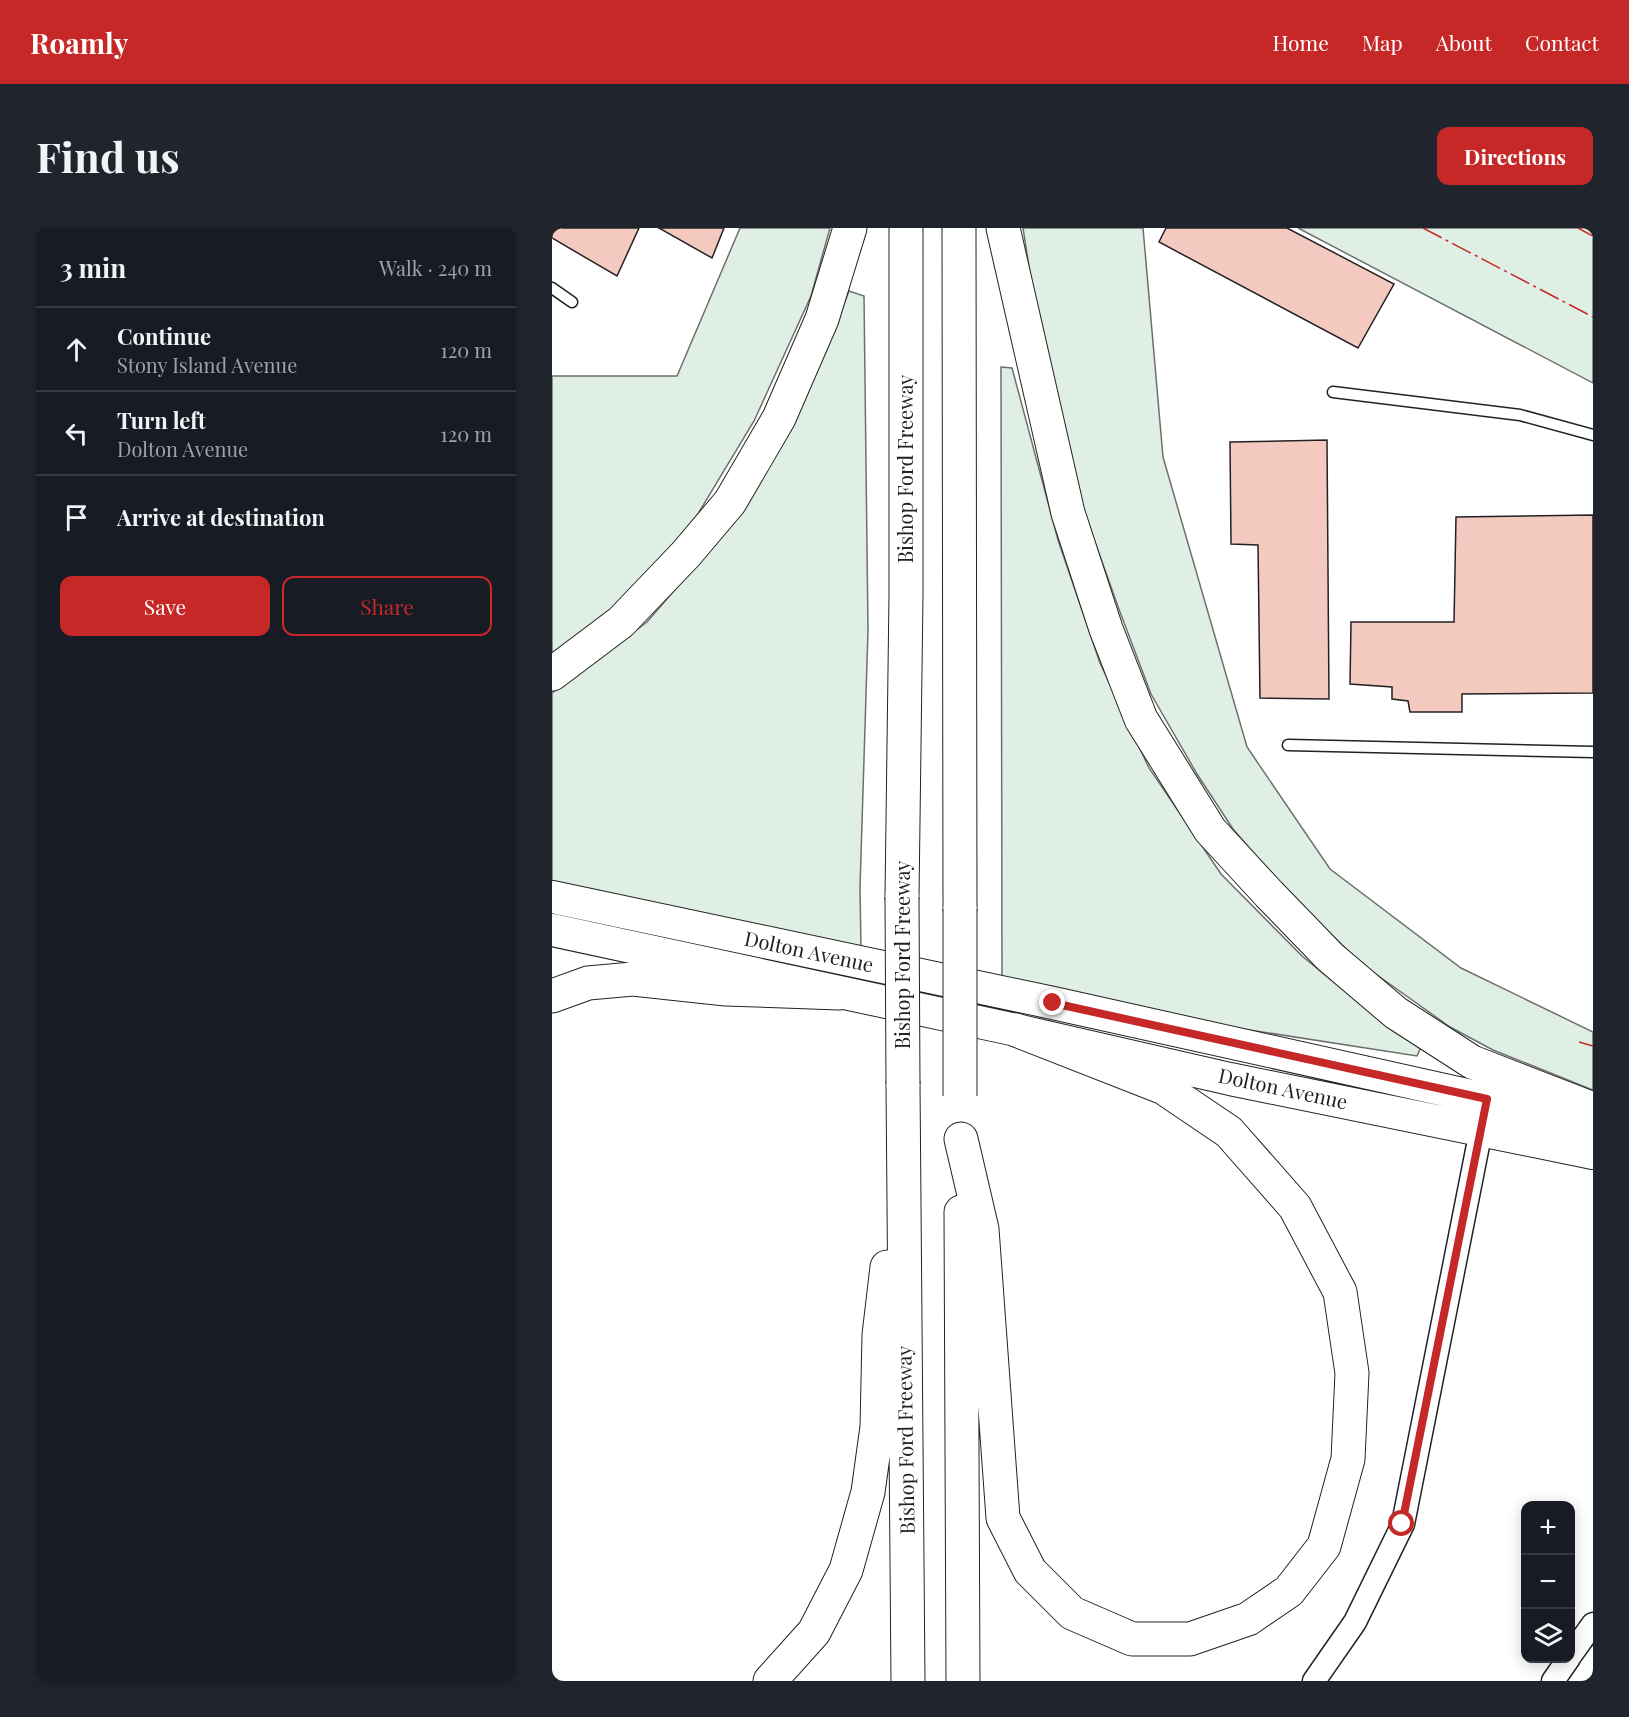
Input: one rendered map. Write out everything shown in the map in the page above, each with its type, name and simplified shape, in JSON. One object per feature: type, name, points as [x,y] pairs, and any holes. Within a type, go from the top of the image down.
[{"type":"highway","points":[[552,674],[621,622],[686,554],[730,502],[779,418],[822,320],[850,228]]},
{"type":"highway","name":"Bishop Ford Freeway","points":[[906,228],[906,595],[902,897],[908,1681]]},
{"type":"highway","points":[[959,228],[963,1681]]},
{"type":"highway","points":[[1003,228],[1068,513],[1106,629],[1141,719],[1210,830],[1330,957],[1396,1013],[1472,1062],[1593,1109]]},
{"type":"highway","points":[[552,996],[588,983],[633,979],[726,989],[839,993]]},
{"type":"highway","points":[[961,1139],[982,1229],[1003,1518],[1030,1571],[1072,1613],[1132,1639],[1190,1639],[1248,1619],[1289,1591],[1324,1546],[1348,1459],[1352,1373],[1340,1292],[1295,1207],[1229,1132],[1164,1088],[1016,1030]]},
{"type":"highway","points":[[770,1681],[814,1632],[846,1570],[868,1492],[877,1427],[879,1335],[903,1140]]},
{"type":"street","name":"Dolton Avenue","points":[[552,897],[1053,1003],[1484,1114],[1593,1153]]},
{"type":"street","name":"Dolton Avenue","points":[[552,930],[1016,1030],[1230,1079],[1484,1114],[1593,1123]]},
{"type":"street","points":[[1314,1681],[1355,1622],[1402,1524],[1484,1114]]},
{"type":"street","points":[[1575,1650],[1593,1623]]},
{"type":"street","points":[[1553,1681],[1566,1663]]},
{"type":"lane","points":[[552,288],[572,302]]},
{"type":"lane","points":[[1333,392],[1520,415],[1593,435]]},
{"type":"lane","points":[[1288,745],[1593,752]]},
{"type":"green space","points":[[740,228],[830,228],[811,296],[754,421],[690,527],[616,612],[552,653],[552,376],[677,376]]},
{"type":"green space","points":[[1023,228],[1143,228],[1163,457],[1247,747],[1330,869],[1461,968],[1593,1032],[1593,1090],[1493,1050],[1450,1027],[1363,965],[1291,896],[1233,829],[1197,774],[1151,694],[1081,503],[1035,306]]},
{"type":"green space","points":[[1298,228],[1593,228],[1593,383]]},
{"type":"green space","points":[[849,291],[864,296],[868,630],[860,888],[861,950],[552,882],[552,693],[647,622],[725,532],[786,438],[827,348]]},
{"type":"green space","points":[[1001,367],[1012,368],[1058,540],[1100,663],[1149,768],[1221,874],[1302,956],[1369,1011],[1421,1047],[1417,1056],[1205,1023],[1002,978]]},
{"type":"building","points":[[552,228],[639,228],[617,276],[552,238]]},
{"type":"building","points":[[659,228],[724,228],[712,258]]},
{"type":"building","points":[[1166,228],[1287,228],[1394,284],[1358,348],[1159,242]]},
{"type":"building","points":[[1327,440],[1329,699],[1260,698],[1258,545],[1231,544],[1230,442]]},
{"type":"building","points":[[1593,515],[1593,693],[1462,694],[1462,712],[1410,712],[1408,701],[1392,699],[1392,687],[1350,684],[1351,622],[1454,622],[1456,517]]},
{"type":"power","points":[[1423,228],[1593,317]]},
{"type":"power","points":[[1578,228],[1593,236]]},
{"type":"power","points":[[1579,1042],[1593,1046]]},
{"type":"route","points":[[1053,1003],[1487,1099],[1402,1524]]}]
